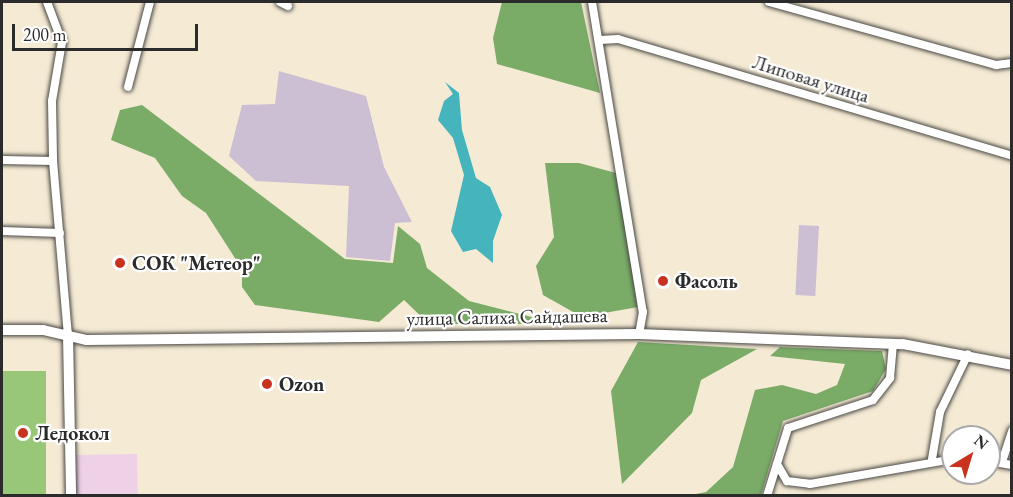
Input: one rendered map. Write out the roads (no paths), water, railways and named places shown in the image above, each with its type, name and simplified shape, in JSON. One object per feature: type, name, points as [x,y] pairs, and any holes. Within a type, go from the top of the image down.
[{"type":"street","points":[[47,2],[62,42],[52,100],[53,161],[68,335],[70,495]]},
{"type":"street","points":[[128,87],[150,2]]},
{"type":"street","points":[[592,2],[643,312],[639,334]]},
{"type":"street","points":[[769,2],[996,65],[1011,63]]},
{"type":"street","name":"Липовая улица","points":[[600,40],[618,39],[1011,156]]},
{"type":"street","points":[[2,160],[53,161]]},
{"type":"street","points":[[2,231],[60,233]]},
{"type":"street","name":"улица Салиха Сайдашева","points":[[2,330],[68,335],[86,340],[639,334],[893,344],[968,354],[1011,365]]},
{"type":"street","points":[[767,495],[788,429],[795,423],[861,405],[882,392],[890,378],[893,344]]},
{"type":"street","points":[[932,459],[940,412],[968,354]]},
{"type":"street","points":[[1011,431],[1002,462],[1011,465]]},
{"type":"street","points":[[777,462],[787,481],[810,484],[941,459]]},
{"type":"water","points":[[445,82],[459,93],[462,130],[476,178],[490,187],[502,215],[493,241],[493,263],[476,249],[463,252],[451,231],[464,175],[453,138],[438,120],[444,101],[453,94]]},
{"type":"place","name":"СОК \"Метеор\"","points":[[120,263]]},
{"type":"place","name":"Фасоль","points":[[663,281]]},
{"type":"place","name":"Ozon","points":[[267,384]]},
{"type":"place","name":"Ледокол","points":[[23,433]]}]
